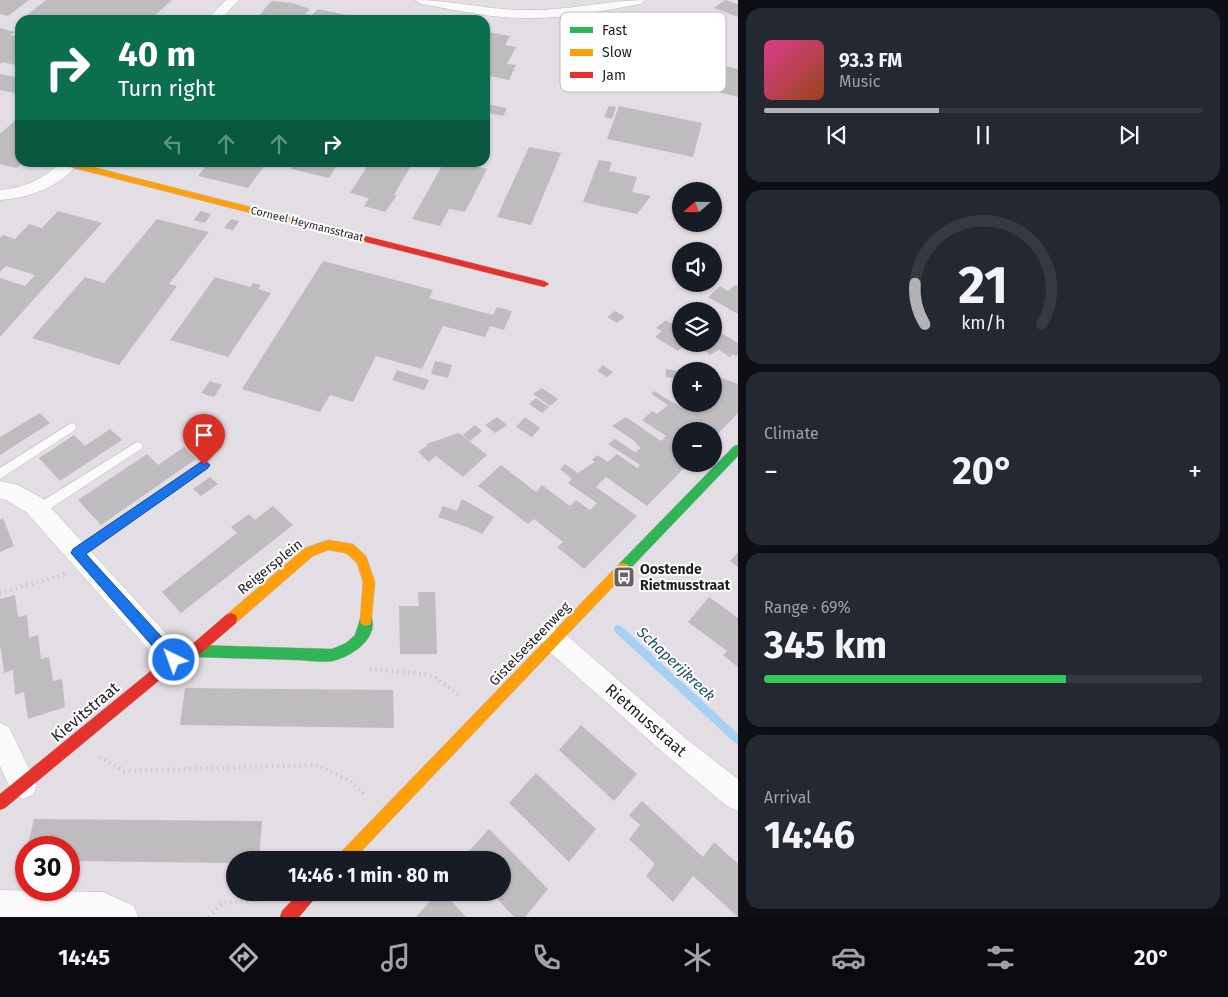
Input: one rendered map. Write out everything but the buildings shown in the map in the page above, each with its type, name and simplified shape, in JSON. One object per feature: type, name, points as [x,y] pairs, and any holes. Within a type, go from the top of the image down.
[{"type":"street","points":[[218,15],[232,0]]},
{"type":"street","points":[[421,0],[501,13],[538,15],[560,13]]},
{"type":"street","points":[[569,12],[640,0]]},
{"type":"street","points":[[0,195],[13,194],[35,188],[52,179],[66,167]]},
{"type":"street","name":"Corneel Heymansstraat","points":[[86,167],[544,284]]},
{"type":"street","name":"Gistelsesteenweg","points":[[352,851],[738,448]]},
{"type":"street","points":[[0,490],[10,491],[34,505],[84,560],[184,655],[332,655],[353,647]]},
{"type":"street","name":"Reigersplein","points":[[184,655],[309,552],[328,545],[349,548],[362,560],[369,582],[365,631],[353,647]]},
{"type":"street","name":"Rietmusstraat","points":[[554,640],[675,746],[738,798]]},
{"type":"street","name":"Kievitstraat","points":[[0,803],[184,655]]},
{"type":"street","points":[[0,736],[23,784]]},
{"type":"street","points":[[288,917],[303,901]]},
{"type":"street","points":[[0,905],[103,907],[123,917]]},
{"type":"lane","points":[[0,474],[71,427]]},
{"type":"lane","points":[[38,510],[138,446]]},
{"type":"lane","points":[[84,560],[204,465]]},
{"type":"path","points":[[0,593],[84,560]]},
{"type":"path","points":[[353,647],[358,668],[414,672],[436,678],[483,714]]},
{"type":"path","points":[[85,733],[99,757],[124,771],[316,766],[339,773],[358,786],[383,819]]},
{"type":"path","points":[[209,917],[222,903],[242,901]]},
{"type":"waterway","name":"Schaperijkreek","points":[[618,629],[738,740]]},
{"type":"traffic: fast","points":[[623,568],[738,449]]},
{"type":"traffic: fast","points":[[194,651],[332,655],[355,644],[363,634],[366,620]]},
{"type":"traffic: slow","points":[[81,167],[365,239]]},
{"type":"traffic: slow","points":[[231,619],[309,552],[328,545],[349,548],[362,560],[369,582],[366,620]]},
{"type":"traffic: slow","points":[[352,851],[623,568]]},
{"type":"traffic: jam","points":[[365,239],[544,284]]},
{"type":"traffic: jam","points":[[0,803],[174,660],[194,651],[231,619]]},
{"type":"traffic: jam","points":[[288,917],[303,901]]},
{"type":"place","name":"Oostende Rietmusstraat","points":[[624,577]]},
{"type":"route","points":[[174,660],[78,553],[204,465]]}]
